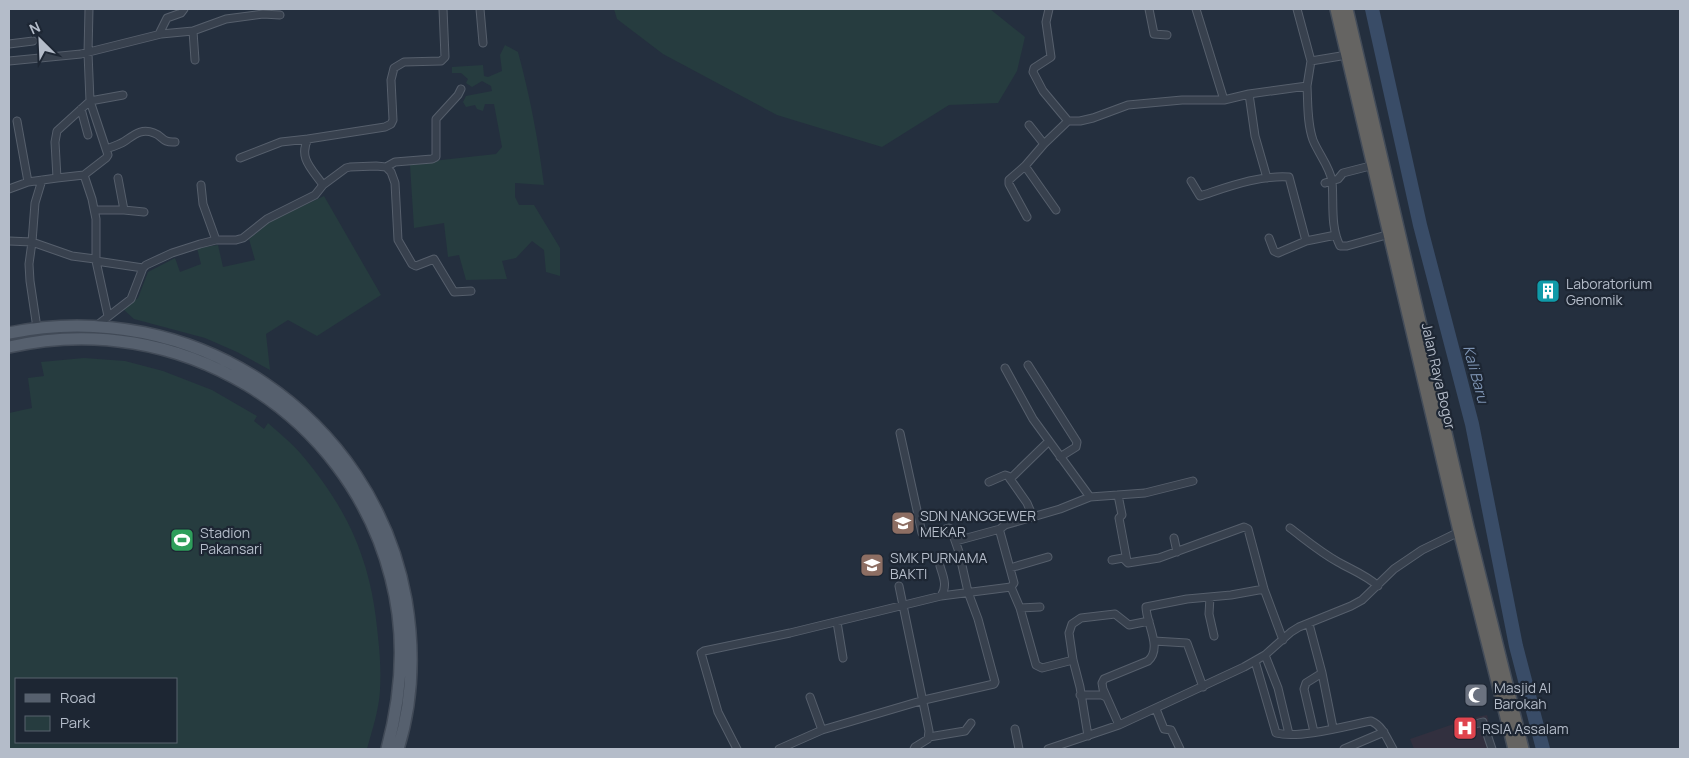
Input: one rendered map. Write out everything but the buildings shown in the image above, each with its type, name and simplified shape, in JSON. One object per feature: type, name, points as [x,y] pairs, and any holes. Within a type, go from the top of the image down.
[{"type":"highway","name":"Jalan Raya Bogor","points":[[1336,9],[1349,41],[1514,749]]},
{"type":"highway","name":"Jalan Raya Bogor","points":[[1347,9],[1348,55],[1390,234],[1464,529],[1523,749]]},
{"type":"main road","points":[[9,333],[37,328],[96,326],[160,336],[190,345],[248,372],[302,412],[326,436],[366,490],[394,551],[403,584],[409,617],[411,651],[410,686],[406,716],[398,749]]},
{"type":"main road","points":[[125,342],[128,330]]},
{"type":"main road","points":[[9,347],[32,342],[63,339],[94,339],[147,345],[190,358],[223,371],[247,384],[301,425],[326,451],[348,480],[366,511],[381,544],[392,578],[398,613],[401,649],[400,685],[388,749]]},
{"type":"street","points":[[9,189],[28,182],[84,175],[108,155],[90,101],[89,9]]},
{"type":"street","points":[[160,34],[167,18],[181,13],[184,9]]},
{"type":"street","points":[[240,158],[277,143],[385,127],[391,124],[393,120],[391,80],[394,68],[404,62],[441,61],[445,57],[443,9]]},
{"type":"street","points":[[480,9],[483,43]]},
{"type":"street","points":[[1049,9],[1046,22],[1051,57],[1034,68],[1033,72],[1043,91],[1068,121]]},
{"type":"street","points":[[1149,9],[1154,34],[1167,35]]},
{"type":"street","points":[[1196,9],[1224,100]]},
{"type":"street","points":[[1297,9],[1311,61],[1306,86],[1312,138],[1328,182],[1336,235],[1340,246],[1347,246],[1390,234]]},
{"type":"street","points":[[9,61],[88,53],[160,34],[193,31],[226,19],[263,14],[280,15]]},
{"type":"street","points":[[193,31],[195,60]]},
{"type":"street","points":[[9,44],[33,41]]},
{"type":"street","points":[[1311,61],[1348,55]]},
{"type":"street","points":[[1026,217],[1008,182],[1068,121],[1093,118],[1128,105],[1182,100],[1224,100],[1249,94],[1306,86]]},
{"type":"street","points":[[9,241],[32,242],[72,256],[143,268],[172,253],[216,240],[236,240],[242,238],[267,219],[315,195],[322,186],[350,166],[386,167],[395,162],[432,159],[436,157],[436,119],[458,95],[460,90]]},
{"type":"street","points":[[57,178],[56,135],[60,126],[90,101],[123,94]]},
{"type":"street","points":[[1249,94],[1255,136],[1267,178]]},
{"type":"street","points":[[81,109],[88,136]]},
{"type":"street","points":[[17,121],[28,182]]},
{"type":"street","points":[[1029,125],[1044,144]]},
{"type":"street","points":[[106,149],[123,142],[133,134],[144,131],[156,134],[163,140],[175,142]]},
{"type":"street","points":[[308,138],[304,148],[304,156],[322,186]]},
{"type":"street","points":[[1328,182],[1338,179],[1343,173],[1374,165]]},
{"type":"street","points":[[1025,166],[1056,210]]},
{"type":"street","points":[[386,167],[391,172],[395,182],[398,240],[412,264],[416,266],[434,259],[454,292],[471,291]]},
{"type":"street","points":[[84,175],[92,198],[95,260],[108,316]]},
{"type":"street","points":[[1191,181],[1200,196],[1267,178],[1288,176],[1306,241]]},
{"type":"street","points":[[118,178],[124,210]]},
{"type":"street","points":[[37,328],[29,264],[36,196],[42,180]]},
{"type":"street","points":[[201,185],[203,204],[216,240]]},
{"type":"street","points":[[94,210],[144,212]]},
{"type":"street","points":[[1269,238],[1274,251],[1278,253],[1306,241],[1336,235]]},
{"type":"street","points":[[96,326],[131,299],[143,268]]},
{"type":"street","points":[[1028,365],[1077,442],[1076,447],[1060,457]]},
{"type":"street","points":[[1005,368],[1033,419],[1090,497]]},
{"type":"street","points":[[779,749],[822,730],[924,700],[994,684],[995,682],[951,529],[922,533],[900,433]]},
{"type":"street","points":[[1010,479],[1048,441]]},
{"type":"street","points":[[989,482],[1005,475],[1008,476],[1026,502],[1033,517]]},
{"type":"street","points":[[956,541],[1000,529],[1005,525],[1090,497],[1145,492],[1193,480]]},
{"type":"street","points":[[1118,495],[1122,515],[1119,518],[1127,563]]},
{"type":"street","points":[[1127,563],[1160,558],[1246,527],[1264,589],[1283,640]]},
{"type":"street","points":[[1290,528],[1318,550],[1340,564],[1364,575],[1378,586]]},
{"type":"street","points":[[1000,529],[1014,583],[1011,587]]},
{"type":"street","points":[[1048,749],[1119,725],[1255,661],[1265,655],[1291,632],[1351,606],[1378,586],[1394,569],[1422,550],[1464,529]]},
{"type":"street","points":[[1174,538],[1177,552]]},
{"type":"street","points":[[1010,568],[1048,557]]},
{"type":"street","points":[[1112,560],[1124,558],[1127,563]]},
{"type":"street","points":[[940,566],[945,584],[945,589],[941,596]]},
{"type":"street","points":[[899,586],[924,700],[930,737]]},
{"type":"street","points":[[738,749],[718,712],[702,653],[708,649],[790,633],[941,596],[1011,587]]},
{"type":"street","points":[[1011,587],[1020,608],[1038,667],[1046,668],[1073,660]]},
{"type":"street","points":[[1119,725],[1103,689],[1103,681],[1148,662],[1152,658],[1154,641],[1146,607],[1187,599],[1264,589]]},
{"type":"street","points":[[1210,597],[1209,614],[1214,636]]},
{"type":"street","points":[[1020,608],[1040,608]]},
{"type":"street","points":[[1088,736],[1069,634],[1072,624],[1078,620],[1094,616],[1114,614],[1129,625],[1149,621]]},
{"type":"street","points":[[837,622],[843,658]]},
{"type":"street","points":[[1309,624],[1322,673],[1333,728]]},
{"type":"street","points":[[1154,641],[1187,643],[1203,687]]},
{"type":"street","points":[[1265,655],[1278,688],[1289,734]]},
{"type":"street","points":[[1255,661],[1275,730],[1279,734],[1314,732],[1371,721],[1384,732],[1393,749]]},
{"type":"street","points":[[1314,732],[1304,689],[1306,683],[1322,673]]},
{"type":"street","points":[[1080,695],[1102,695],[1106,697]]},
{"type":"street","points":[[810,697],[822,730]]},
{"type":"street","points":[[1156,709],[1165,730],[1171,730],[1180,749]]},
{"type":"street","points":[[1475,724],[1483,722],[1492,749]]},
{"type":"street","points":[[914,749],[914,747],[930,737],[965,731],[971,724]]},
{"type":"street","points":[[1015,729],[1019,749]]},
{"type":"street","points":[[1344,749],[1384,732]]},
{"type":"shaded area","name":"RSIA Assalam","points":[[1487,715],[1495,749],[1414,749],[1410,739],[1471,718]]},
{"type":"green space","points":[[614,9],[990,9],[1025,37],[1017,71],[998,103],[949,105],[882,147],[777,115],[663,54],[617,19]]},
{"type":"green space","points":[[505,45],[518,52],[533,118],[544,185],[515,183],[515,197],[519,205],[534,205],[560,248],[560,276],[546,272],[544,250],[532,241],[516,258],[502,261],[507,279],[466,280],[459,255],[448,257],[444,223],[414,228],[410,165],[496,154],[502,147],[494,104],[485,104],[483,111],[477,109],[475,105],[466,107],[463,102],[466,96],[492,91],[491,86],[482,81],[472,87],[466,83],[468,79],[461,73],[452,73],[452,67],[483,65],[484,76],[488,77],[502,71],[500,55]]},
{"type":"green space","points":[[324,196],[381,295],[317,336],[288,320],[266,334],[270,370],[237,352],[205,338],[134,319],[123,309],[138,298],[148,272],[175,258],[180,272],[201,264],[197,248],[218,245],[223,267],[255,260],[249,239],[271,221]]},
{"type":"green space","name":"Stadion Pakansari","points":[[84,358],[125,361],[163,371],[212,390],[257,416],[254,421],[264,429],[268,423],[301,454],[318,475],[345,517],[364,561],[370,585],[379,643],[380,683],[377,712],[367,749],[9,749],[9,413],[32,408],[28,378],[44,376],[41,362]]},
{"type":"waterway","name":"Kali Baru","points":[[1372,9],[1420,225],[1472,424],[1516,646],[1543,749]]},
{"type":"place","name":"Laboratorium Genomik","points":[[1548,291]]},
{"type":"place","name":"SDN NANGGEWER MEKAR","points":[[903,523]]},
{"type":"place","name":"Stadion Pakansari","points":[[182,540]]},
{"type":"place","name":"SMK PURNAMA BAKTI","points":[[872,565]]},
{"type":"place","name":"Masjid Al Barokah","points":[[1476,695]]},
{"type":"place","name":"RSIA Assalam","points":[[1465,728]]}]
